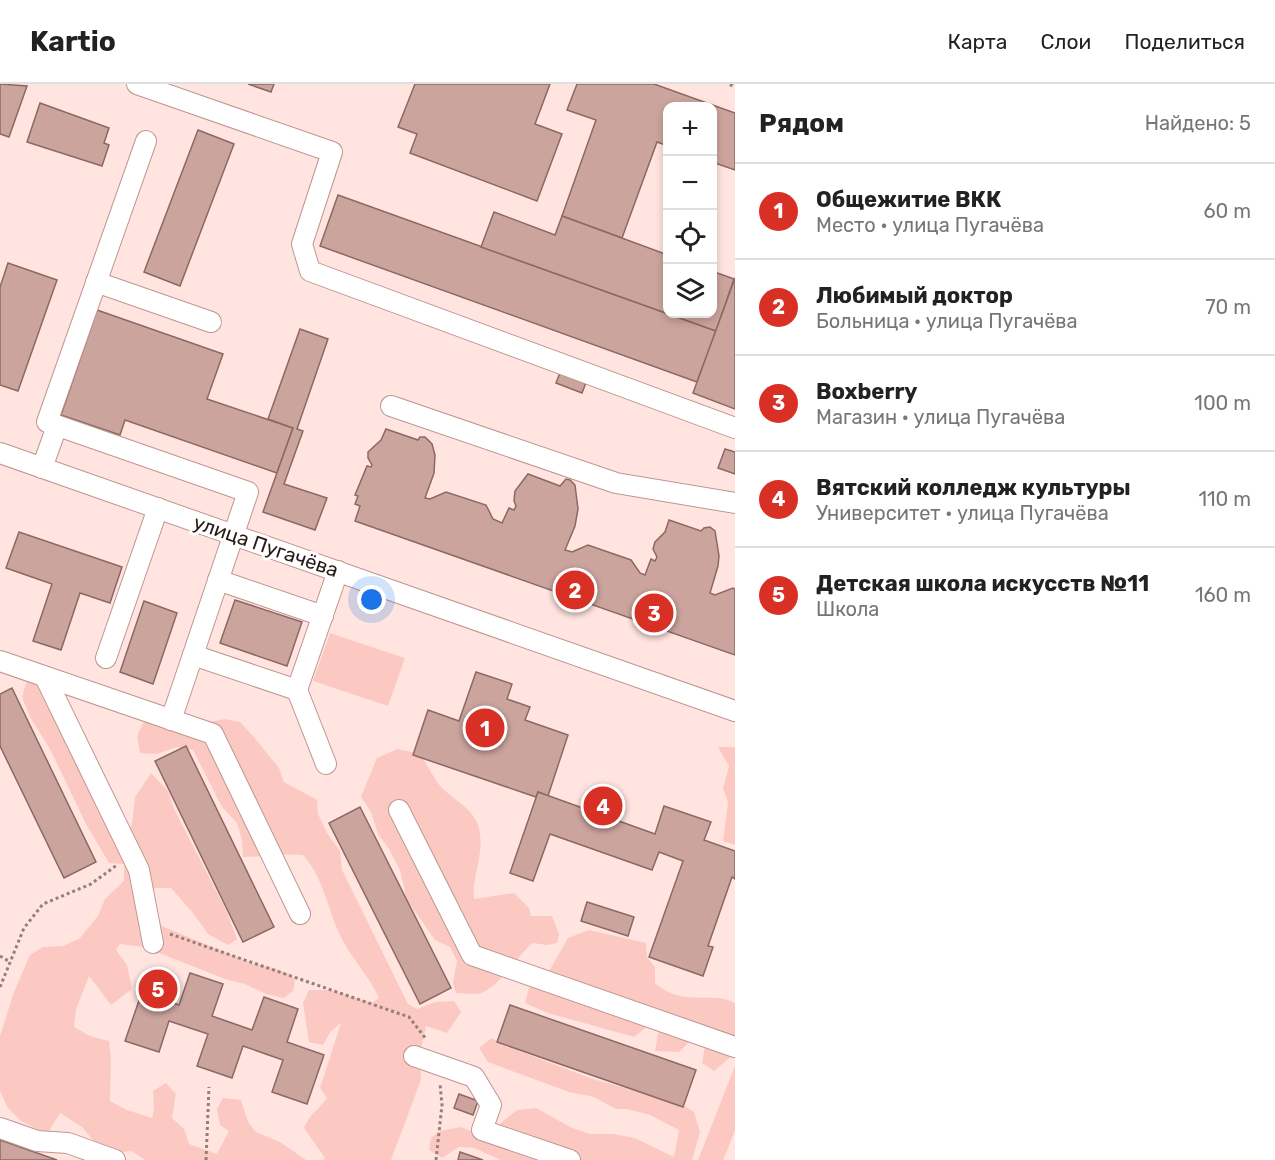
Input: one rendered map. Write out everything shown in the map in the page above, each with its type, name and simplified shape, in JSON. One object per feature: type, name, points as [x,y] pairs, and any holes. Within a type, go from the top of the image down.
[{"type":"street","points":[[137,84],[332,152],[302,244],[310,271],[735,428]]},
{"type":"street","points":[[146,141],[47,422],[248,492],[171,720]]},
{"type":"street","points":[[96,282],[211,322]]},
{"type":"street","points":[[391,406],[616,483],[735,503]]},
{"type":"street","points":[[42,468],[57,426]]},
{"type":"street","name":"улица Пугачёва","points":[[0,453],[735,711]]},
{"type":"street","points":[[106,658],[158,508]]},
{"type":"street","points":[[326,764],[297,690],[338,572]]},
{"type":"street","points":[[218,580],[323,616]]},
{"type":"street","points":[[192,655],[297,690]]},
{"type":"street","points":[[0,662],[213,734],[300,914]]},
{"type":"street","points":[[45,677],[139,870],[153,943]]},
{"type":"street","points":[[399,810],[472,955],[735,1047]]},
{"type":"street","points":[[414,1056],[474,1077],[490,1105],[482,1130],[570,1160]]},
{"type":"street","points":[[0,1128],[37,1141],[68,1143],[115,1160]]},
{"type":"path","points":[[0,987],[24,928],[43,904],[91,884],[115,867],[129,851]]},
{"type":"path","points":[[149,923],[173,936],[409,1017],[436,1053],[442,1105],[436,1160]]},
{"type":"path","points":[[0,956],[10,962]]},
{"type":"path","points":[[206,1160],[209,1087]]},
{"type":"shaded area","points":[[330,633],[405,658],[388,706],[313,681]]},
{"type":"shaded area","points":[[27,680],[38,682],[62,727],[68,747],[91,785],[126,833],[132,825],[135,797],[151,773],[168,791],[174,809],[226,910],[237,939],[228,945],[208,934],[171,888],[156,888],[136,896],[157,924],[253,964],[274,968],[292,975],[295,982],[293,991],[284,998],[266,994],[144,947],[120,944],[116,950],[127,965],[132,989],[111,1005],[89,976],[76,1010],[74,1027],[90,1036],[109,1041],[110,1101],[127,1110],[152,1118],[153,1091],[166,1083],[176,1094],[172,1118],[184,1129],[189,1144],[217,1154],[229,1131],[220,1125],[217,1109],[223,1098],[241,1100],[248,1122],[256,1132],[280,1142],[306,1160],[145,1160],[132,1151],[111,1153],[97,1145],[82,1127],[60,1113],[47,1134],[21,1121],[8,1108],[0,1091],[0,1036],[14,992],[30,955],[43,947],[63,946],[79,939],[98,916],[105,899],[124,881],[124,864],[109,863],[86,824],[50,749],[30,717],[22,697]]},
{"type":"shaded area","points":[[177,718],[204,723],[225,719],[240,722],[279,768],[284,782],[317,800],[318,814],[327,833],[340,851],[342,870],[408,1004],[417,1009],[435,1002],[454,1001],[461,1012],[447,1033],[426,1026],[420,1053],[421,1080],[391,1160],[323,1160],[325,1158],[304,1128],[327,1098],[320,1088],[341,1023],[331,1031],[323,1045],[309,1042],[303,1003],[309,990],[330,990],[372,1003],[379,998],[342,939],[316,874],[303,855],[243,857],[242,840],[237,823],[222,807],[193,750],[177,747],[157,754],[140,753],[137,736],[144,721]]},
{"type":"shaded area","points":[[718,747],[735,747],[735,845],[723,841],[728,802],[723,788],[729,766]]},
{"type":"shaded area","points":[[398,749],[420,754],[442,788],[474,817],[481,842],[474,899],[514,893],[529,908],[531,916],[552,916],[559,934],[557,943],[547,945],[533,943],[496,983],[481,993],[456,993],[453,983],[457,961],[450,947],[435,940],[407,900],[400,870],[378,834],[371,812],[361,797],[377,758]]},
{"type":"shaded area","points":[[589,930],[646,943],[647,957],[655,967],[655,983],[665,991],[686,997],[726,999],[735,1003],[735,1053],[714,1071],[702,1063],[706,1040],[693,1038],[679,1052],[655,1051],[659,1029],[648,1026],[634,1037],[548,1013],[525,1003],[529,988],[548,973],[568,938]]},
{"type":"shaded area","points":[[492,1038],[503,1045],[593,1079],[682,1104],[694,1112],[700,1132],[692,1160],[501,1160],[474,1148],[459,1147],[442,1158],[429,1150],[431,1138],[440,1131],[461,1127],[478,1134],[494,1132],[517,1110],[536,1108],[570,1127],[590,1134],[613,1134],[635,1138],[674,1157],[679,1130],[650,1115],[627,1109],[616,1109],[594,1097],[569,1092],[488,1062],[479,1048]]},
{"type":"shaded area","points":[[735,1066],[735,1131],[723,1160],[698,1160]]},
{"type":"building","points":[[0,84],[27,86],[9,137],[0,134]]},
{"type":"building","points":[[248,84],[274,84],[271,92]]},
{"type":"building","points":[[415,84],[550,84],[535,124],[562,134],[537,201],[410,153],[417,134],[398,127]]},
{"type":"building","points":[[577,84],[654,84],[704,102],[663,102],[663,144],[657,142],[622,238],[562,216],[596,120],[567,110]]},
{"type":"building","points":[[40,103],[109,128],[104,143],[109,145],[102,166],[27,142]]},
{"type":"building","points":[[717,107],[735,113],[735,170],[717,164]]},
{"type":"building","points":[[198,130],[234,144],[180,286],[144,272]]},
{"type":"building","points":[[338,195],[663,312],[663,318],[680,318],[716,331],[697,382],[320,246]]},
{"type":"building","points":[[494,212],[555,235],[562,216],[663,253],[663,312],[481,247]]},
{"type":"building","points":[[8,263],[57,280],[18,391],[0,385],[0,287]]},
{"type":"building","points":[[717,273],[734,279],[716,331],[679,318],[717,318]]},
{"type":"building","points":[[735,278],[735,409],[693,393]]},
{"type":"building","points":[[97,310],[223,354],[207,399],[293,428],[277,473],[125,420],[120,435],[61,415]]},
{"type":"building","points":[[300,329],[328,339],[297,429],[303,431],[284,484],[327,498],[315,530],[263,512],[293,428],[268,419]]},
{"type":"building","points":[[561,370],[587,380],[582,393],[556,383]]},
{"type":"building","points":[[386,429],[418,440],[420,437],[425,437],[432,444],[435,455],[434,473],[425,498],[430,499],[446,492],[486,505],[493,519],[502,523],[509,508],[514,510],[515,491],[528,474],[560,486],[566,479],[570,480],[575,485],[578,509],[575,526],[565,550],[572,552],[588,545],[631,560],[640,573],[645,575],[651,559],[655,561],[657,557],[653,549],[655,542],[665,532],[669,520],[701,531],[710,527],[715,531],[719,556],[710,593],[715,595],[735,589],[735,655],[355,521],[360,506],[355,504],[358,496],[355,495],[367,466],[372,465],[368,452],[381,440]]},
{"type":"building","points":[[725,449],[735,452],[735,474],[718,468]]},
{"type":"building","points":[[19,532],[122,567],[110,603],[80,593],[61,650],[33,641],[52,584],[6,568]]},
{"type":"building","points":[[235,600],[302,622],[287,666],[220,643]]},
{"type":"building","points":[[144,601],[177,613],[153,684],[120,672]]},
{"type":"building","points":[[476,672],[512,684],[507,699],[530,707],[525,720],[568,735],[548,796],[538,792],[536,797],[413,755],[428,710],[459,721]]},
{"type":"building","points":[[12,688],[96,862],[64,878],[0,746],[0,694]]},
{"type":"building","points":[[186,746],[274,927],[243,942],[155,761]]},
{"type":"building","points":[[538,792],[655,834],[664,806],[711,822],[704,840],[735,851],[735,879],[732,877],[708,946],[713,947],[703,976],[649,957],[683,861],[659,852],[652,870],[550,834],[533,881],[510,873]]},
{"type":"building","points":[[360,807],[451,988],[420,1004],[329,823]]},
{"type":"building","points":[[587,902],[634,917],[628,936],[581,921]]},
{"type":"building","points":[[190,973],[223,984],[212,1016],[252,1030],[264,997],[298,1009],[287,1042],[324,1055],[307,1104],[272,1092],[283,1060],[243,1046],[232,1078],[197,1066],[208,1034],[169,1021],[159,1052],[125,1041],[142,992],[179,1005]]},
{"type":"building","points":[[510,1005],[696,1070],[683,1107],[497,1042]]},
{"type":"building","points":[[459,1094],[478,1101],[473,1115],[454,1108]]},
{"type":"building","points":[[0,1140],[57,1160],[0,1160]]},
{"type":"building","points":[[460,1152],[483,1160],[458,1160]]},
{"type":"railway","points":[[730,84],[735,86]]},
{"type":"place","name":"Любимый доктор","points":[[575,590]]},
{"type":"place","name":"Boxberry","points":[[654,613]]},
{"type":"place","name":"Общежитие ВКК","points":[[485,728]]},
{"type":"place","name":"Вятский колледж культуры","points":[[603,806]]},
{"type":"place","name":"Детская школа искусств №11","points":[[158,989]]}]
